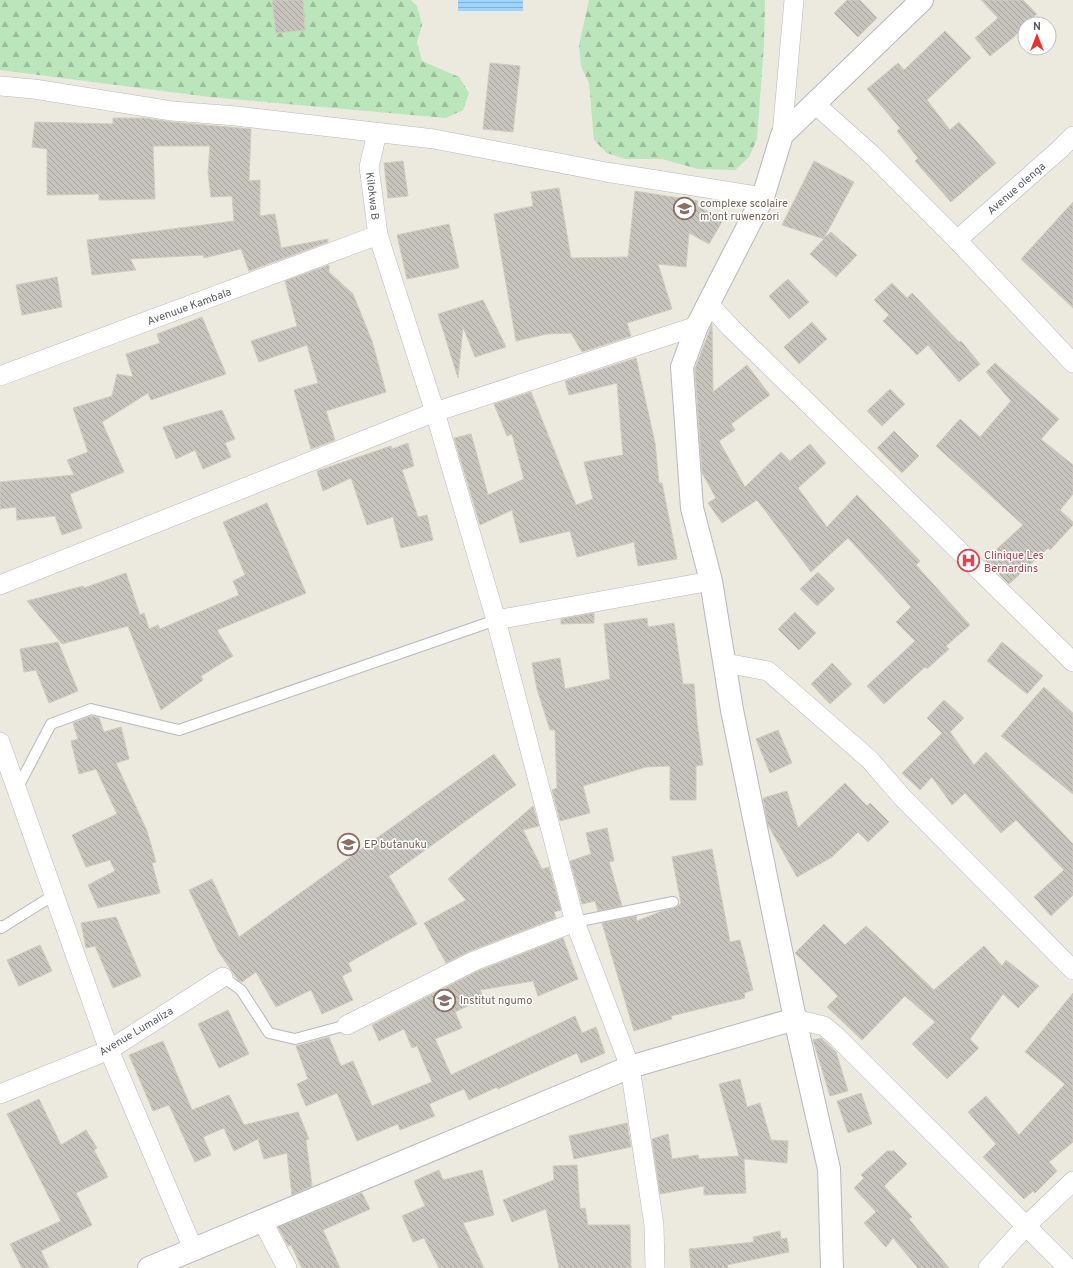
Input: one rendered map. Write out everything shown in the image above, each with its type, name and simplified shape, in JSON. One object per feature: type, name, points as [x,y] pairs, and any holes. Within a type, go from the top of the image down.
[{"type":"street","points":[[794,0],[782,135],[763,198],[697,326],[682,367],[692,508],[711,581],[726,663],[732,710],[795,1019],[829,1169],[832,1268]]},
{"type":"street","points":[[782,135],[922,0]]},
{"type":"street","points":[[0,86],[34,89],[172,111],[236,116],[434,139],[606,172],[763,198]]},
{"type":"street","points":[[814,104],[871,154],[957,240],[1073,364]]},
{"type":"street","name":"Kilokwa B","points":[[378,133],[369,167],[378,236],[434,412],[496,620],[575,922],[630,1067],[654,1224],[655,1268]]},
{"type":"street","name":"Avenue olenga","points":[[957,240],[1073,136]]},
{"type":"street","name":"Avenuue Kambala","points":[[0,376],[378,236]]},
{"type":"street","points":[[709,304],[731,328],[1073,662]]},
{"type":"street","points":[[0,585],[434,412],[697,326]]},
{"type":"street","points":[[496,620],[711,581]]},
{"type":"street","points":[[726,663],[768,671],[870,760],[902,797],[1073,970]]},
{"type":"street","points":[[0,742],[109,1050],[194,1251]]},
{"type":"street","points":[[347,1025],[474,961],[575,922]]},
{"type":"street","name":"Avenue Lumaliza","points":[[0,1094],[109,1050],[224,977]]},
{"type":"street","points":[[149,1268],[194,1251],[630,1067],[795,1019],[824,1026],[836,1036],[1027,1225],[1068,1268]]},
{"type":"street","points":[[988,1268],[1027,1225],[1073,1181]]},
{"type":"street","points":[[263,1222],[287,1268]]},
{"type":"lane","points":[[17,789],[51,724],[91,709],[179,730],[496,620]]},
{"type":"lane","points":[[0,926],[1,928],[54,895]]},
{"type":"lane","points":[[575,922],[673,902]]},
{"type":"lane","points":[[224,977],[241,990],[269,1033],[295,1039],[347,1025]]},
{"type":"green space","points":[[0,0],[411,0],[417,6],[422,25],[417,42],[422,61],[459,77],[469,93],[463,110],[446,118],[210,97],[0,70]]},
{"type":"green space","points":[[589,0],[765,0],[764,44],[757,139],[749,157],[735,170],[698,169],[662,159],[625,159],[607,153],[594,140],[589,83],[581,66],[579,45]]},
{"type":"water","points":[[458,0],[523,0],[523,11],[458,11]]},
{"type":"building","points":[[272,0],[303,0],[305,30],[276,33]]},
{"type":"building","points":[[847,0],[860,0],[877,18],[858,37],[834,13]]},
{"type":"building","points":[[981,0],[1023,0],[1037,14],[1035,16],[1017,16],[1017,33],[990,56],[975,38],[998,18]]},
{"type":"building","points":[[945,31],[971,58],[927,100],[950,130],[959,122],[996,163],[951,202],[915,161],[918,158],[897,131],[900,128],[867,89],[898,63],[904,70]]},
{"type":"building","points":[[490,63],[520,66],[513,132],[483,129]]},
{"type":"building","points":[[113,118],[144,118],[171,122],[251,129],[249,181],[260,180],[260,216],[275,214],[281,248],[328,239],[328,242],[249,271],[241,249],[204,258],[203,255],[130,259],[136,270],[92,275],[87,240],[234,221],[232,196],[211,197],[208,172],[210,146],[153,146],[155,199],[99,200],[99,194],[47,195],[47,149],[32,147],[35,122],[113,124]]},
{"type":"building","points":[[403,161],[408,196],[388,198],[384,163]]},
{"type":"building","points":[[814,161],[854,182],[824,238],[831,232],[857,255],[836,277],[810,254],[824,239],[782,225]]},
{"type":"building","points":[[559,188],[571,258],[628,257],[635,191],[698,201],[697,206],[723,220],[709,244],[689,233],[686,267],[658,264],[672,309],[627,323],[631,336],[582,352],[571,333],[547,334],[516,341],[494,214],[533,206],[531,192]]},
{"type":"building","points":[[1073,202],[1073,308],[1021,259]]},
{"type":"building","points":[[449,224],[459,268],[407,279],[397,235]]},
{"type":"building","points":[[329,265],[329,272],[353,294],[372,341],[386,392],[326,411],[335,440],[311,449],[294,390],[318,383],[307,345],[259,362],[251,341],[297,326],[285,281]]},
{"type":"building","points":[[57,277],[62,307],[22,315],[16,285]]},
{"type":"building","points":[[788,279],[809,302],[789,319],[769,296]]},
{"type":"building","points":[[892,283],[907,298],[912,293],[959,342],[961,341],[980,364],[959,382],[928,345],[917,355],[883,321],[889,315],[874,300]]},
{"type":"building","points":[[483,300],[506,347],[475,357],[463,327],[458,378],[438,314]]},
{"type":"building","points":[[202,317],[226,374],[151,400],[148,393],[102,422],[124,472],[70,494],[82,528],[62,535],[55,516],[17,520],[16,507],[0,509],[0,482],[74,475],[67,460],[88,452],[73,408],[112,396],[117,374],[133,377],[126,354],[160,343],[157,334]]},
{"type":"building","points":[[812,322],[827,339],[799,364],[784,347]]},
{"type":"building","points":[[712,324],[713,392],[747,365],[770,395],[731,424],[735,430],[719,441],[745,487],[781,452],[790,461],[810,444],[826,463],[798,488],[827,527],[857,495],[920,561],[916,565],[970,625],[946,646],[949,649],[927,669],[925,667],[884,704],[867,686],[915,641],[896,622],[911,607],[848,538],[811,572],[757,500],[722,523],[708,503],[716,498],[702,473],[695,369]]},
{"type":"building","points":[[636,358],[655,443],[659,483],[662,483],[677,559],[638,566],[634,542],[577,557],[570,531],[520,543],[512,510],[480,525],[454,438],[471,434],[488,495],[524,479],[512,434],[507,436],[494,404],[531,392],[576,505],[593,499],[584,462],[623,455],[617,383],[569,395],[565,381]]},
{"type":"building","points":[[995,363],[1059,419],[1041,439],[1073,465],[1073,494],[1060,510],[1073,522],[1073,525],[1050,550],[1048,548],[1009,584],[985,560],[1023,525],[936,446],[960,419],[980,437],[1011,401],[986,372]]},
{"type":"building","points":[[890,389],[905,404],[882,426],[867,411]]},
{"type":"building","points":[[222,410],[235,439],[225,443],[231,457],[203,469],[195,450],[176,459],[163,427]]},
{"type":"building","points":[[894,431],[919,456],[902,473],[877,448]]},
{"type":"building","points":[[408,443],[414,466],[402,470],[418,517],[427,515],[433,540],[401,548],[393,517],[367,525],[351,478],[323,491],[317,471],[391,446],[392,449]]},
{"type":"building","points":[[267,503],[306,593],[217,630],[233,656],[201,676],[203,680],[161,710],[128,626],[62,644],[27,601],[83,586],[84,588],[126,573],[140,615],[144,613],[149,629],[158,625],[160,629],[239,595],[233,581],[245,575],[223,522]]},
{"type":"building","points":[[818,572],[835,589],[817,606],[800,589]]},
{"type":"building","points":[[795,612],[816,633],[799,650],[778,629]]},
{"type":"building","points":[[594,613],[594,623],[561,624],[561,619]]},
{"type":"building","points":[[647,618],[648,627],[674,623],[683,684],[694,684],[697,722],[703,765],[696,766],[696,800],[670,800],[670,766],[646,767],[583,786],[590,813],[560,821],[552,790],[557,788],[555,730],[550,730],[537,689],[532,663],[560,658],[565,689],[610,679],[604,624]]},
{"type":"building","points":[[58,642],[78,691],[49,703],[36,670],[24,672],[20,649]]},
{"type":"building","points":[[1002,642],[1043,676],[1027,694],[987,661]]},
{"type":"building","points":[[832,663],[852,684],[830,704],[811,684]]},
{"type":"building","points":[[1044,687],[1073,713],[1073,794],[1001,736]]},
{"type":"building","points":[[944,700],[964,718],[950,732],[974,765],[986,752],[1073,844],[1073,895],[1051,916],[1034,897],[1064,870],[1016,820],[1001,833],[965,793],[952,805],[932,777],[920,790],[902,773],[942,733],[927,718]]},
{"type":"building","points":[[91,716],[99,718],[104,732],[121,727],[129,759],[116,763],[147,831],[156,862],[152,863],[160,893],[98,908],[88,885],[115,871],[110,860],[86,867],[72,835],[117,814],[96,769],[79,774],[71,741],[78,739],[73,723]]},
{"type":"building","points":[[778,730],[792,763],[770,773],[756,739]]},
{"type":"building","points":[[494,754],[516,785],[389,876],[417,924],[348,963],[352,971],[342,976],[353,1000],[322,1014],[311,990],[276,1007],[256,972],[242,982],[238,980],[218,951],[189,890],[212,879],[239,937]]},
{"type":"building","points":[[845,783],[867,806],[870,803],[889,822],[868,842],[858,832],[832,857],[797,877],[768,825],[763,798],[787,791],[798,828]]},
{"type":"building","points":[[533,806],[539,826],[523,830],[542,869],[549,867],[561,910],[554,912],[556,918],[470,951],[446,963],[424,923],[466,900],[448,879]]},
{"type":"building","points":[[607,828],[614,861],[609,862],[622,906],[598,911],[595,901],[582,904],[570,861],[591,854],[586,833]]},
{"type":"building","points":[[712,849],[730,942],[740,940],[753,990],[744,993],[745,998],[671,1016],[672,1019],[634,1031],[602,923],[636,916],[637,921],[677,907],[681,903],[672,857]]},
{"type":"building","points":[[116,917],[141,976],[113,988],[95,946],[86,948],[81,923]]},
{"type":"building","points":[[824,924],[845,945],[866,926],[934,990],[984,946],[1002,966],[1006,960],[1039,986],[1018,1008],[1003,994],[970,1039],[979,1048],[947,1079],[912,1044],[935,1022],[905,996],[862,1040],[827,1007],[838,996],[795,953]]},
{"type":"building","points":[[563,938],[578,979],[538,996],[533,981],[480,990],[484,998],[455,1012],[462,1028],[435,1039],[451,1075],[575,1016],[582,1033],[596,1027],[605,1053],[581,1063],[577,1053],[498,1089],[497,1087],[469,1100],[464,1089],[429,1104],[435,1116],[400,1130],[398,1124],[357,1141],[337,1093],[306,1106],[297,1084],[308,1079],[296,1046],[329,1037],[341,1066],[353,1061],[372,1106],[432,1082],[417,1046],[412,1048],[404,1029],[379,1041],[372,1025],[478,971]]},
{"type":"building","points":[[40,945],[52,971],[19,986],[7,960]]},
{"type":"building","points":[[1073,993],[1073,1142],[1049,1162],[1057,1171],[1035,1193],[1033,1191],[1024,1199],[983,1157],[996,1144],[968,1112],[986,1096],[1019,1135],[1065,1084],[1025,1052]]},
{"type":"building","points":[[228,1010],[249,1054],[219,1068],[198,1024]]},
{"type":"building","points":[[821,1038],[836,1052],[848,1091],[830,1096],[813,1040]]},
{"type":"building","points":[[163,1041],[192,1110],[229,1095],[244,1125],[298,1112],[309,1139],[306,1140],[312,1186],[292,1195],[287,1153],[264,1159],[258,1139],[234,1151],[224,1128],[203,1137],[211,1155],[195,1162],[169,1105],[153,1111],[129,1055]]},
{"type":"building","points":[[740,1079],[747,1107],[760,1103],[771,1140],[788,1141],[787,1163],[744,1159],[746,1193],[704,1195],[704,1186],[660,1194],[652,1139],[668,1134],[672,1159],[698,1155],[699,1159],[739,1156],[719,1084]]},
{"type":"building","points":[[861,1093],[872,1124],[848,1133],[837,1101]]},
{"type":"building","points":[[39,1099],[61,1145],[86,1130],[97,1148],[94,1150],[108,1177],[76,1193],[92,1225],[41,1251],[49,1268],[22,1268],[10,1244],[61,1221],[7,1114]]},
{"type":"building","points":[[627,1123],[631,1147],[574,1159],[569,1136]]},
{"type":"building","points":[[887,1151],[894,1151],[907,1164],[884,1186],[912,1217],[909,1219],[949,1268],[918,1268],[893,1238],[886,1247],[864,1223],[876,1212],[854,1188],[864,1178],[861,1175]]},
{"type":"building","points":[[577,1165],[580,1209],[585,1208],[588,1225],[630,1225],[631,1268],[559,1268],[546,1209],[512,1222],[503,1200],[554,1180],[553,1166]]},
{"type":"building","points":[[439,1170],[443,1180],[482,1170],[494,1215],[463,1223],[484,1268],[439,1268],[424,1238],[413,1242],[402,1216],[425,1206],[414,1181]]},
{"type":"building","points":[[362,1193],[370,1209],[323,1230],[340,1268],[302,1268],[291,1245],[288,1246],[278,1227]]},
{"type":"building","points":[[780,1231],[781,1239],[787,1238],[789,1252],[727,1265],[728,1268],[691,1268],[689,1249],[754,1242],[753,1237]]},
{"type":"place","name":"complexe scolaire m'ont ruwenzori","points":[[685,209]]},
{"type":"place","name":"Clinique Les Bernardins","points":[[968,561]]},
{"type":"place","name":"EP butanuku","points":[[349,844]]},
{"type":"place","name":"Institut ngumo","points":[[445,1000]]}]
